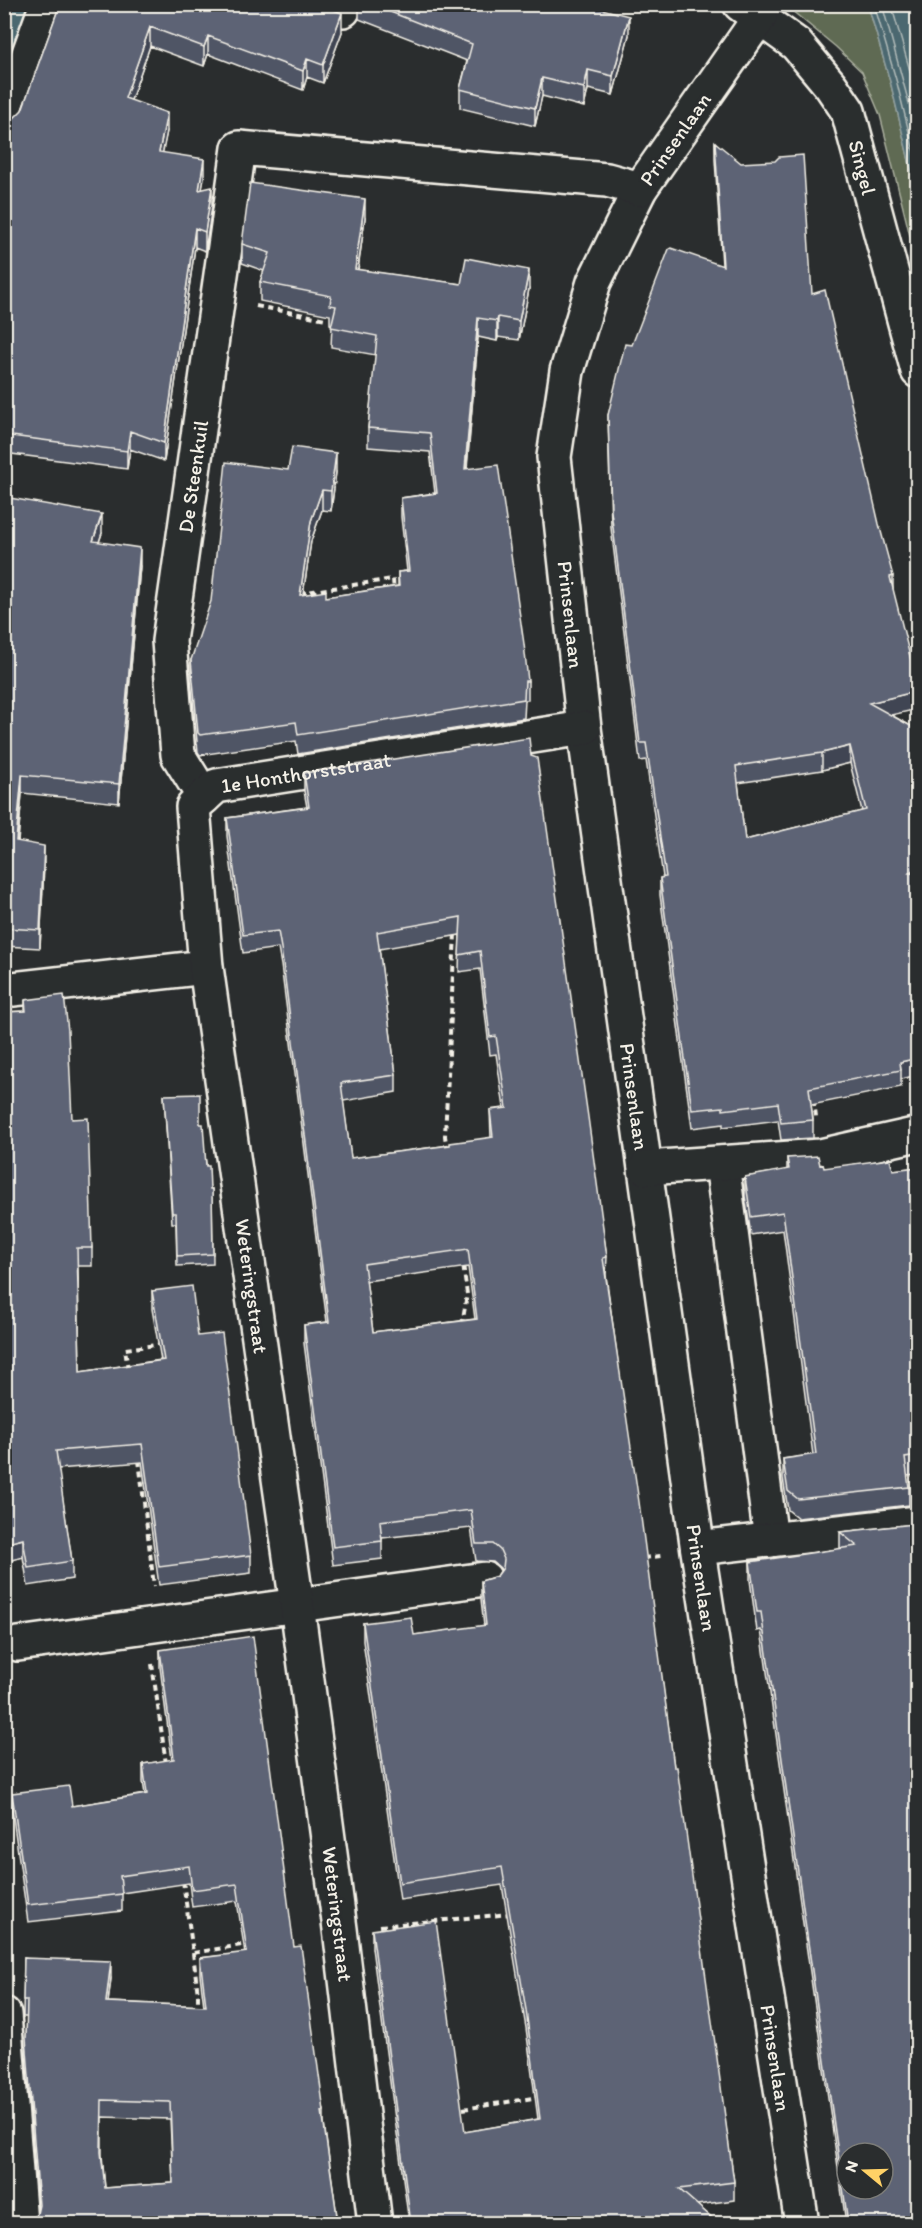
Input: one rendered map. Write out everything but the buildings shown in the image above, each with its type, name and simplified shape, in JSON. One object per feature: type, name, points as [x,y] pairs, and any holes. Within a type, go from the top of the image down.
[{"type":"street","points":[[4,122],[47,4]]},
{"type":"street","points":[[327,4],[343,10],[346,4]]},
{"type":"street","name":"Prinsenlaan","points":[[750,11],[640,189],[594,282],[567,371],[554,457],[584,728],[698,1548],[802,2223]]},
{"type":"street","name":"Singel","points":[[750,11],[796,44],[831,86],[848,111],[918,371]]},
{"type":"street","name":"De Steenkuil","points":[[204,797],[178,755],[168,641],[239,148],[607,180],[640,189]]},
{"type":"street","name":"1e Honthorststraat","points":[[206,967],[193,807],[216,786],[584,728]]},
{"type":"street","points":[[4,990],[206,967]]},
{"type":"street","name":"Weteringstraat","points":[[206,967],[297,1605],[340,1929],[375,2223]]},
{"type":"street","points":[[646,1168],[819,1156],[918,1134]]},
{"type":"street","points":[[722,1163],[771,1540]]},
{"type":"street","points":[[698,1548],[918,1523]]},
{"type":"street","points":[[18,1644],[485,1579]]},
{"type":"street","points":[[4,2014],[20,2223]]},
{"type":"path","points":[[218,300],[326,319]]},
{"type":"path","points":[[289,594],[393,579],[396,602]]},
{"type":"path","points":[[448,1159],[445,1136],[456,937],[454,926]]},
{"type":"path","points":[[814,1099],[819,1156]]},
{"type":"path","points":[[462,1261],[467,1294],[462,1327]]},
{"type":"path","points":[[128,1372],[125,1349],[170,1343]]},
{"type":"path","points":[[138,1452],[158,1623]]},
{"type":"path","points":[[194,1953],[198,1995],[197,2017]]},
{"type":"path","points":[[463,2109],[541,2097]]},
{"type":"green space","points":[[785,5],[868,5],[891,85],[917,194],[917,264],[880,115],[862,72]]},
{"type":"water","points":[[5,5],[35,5],[5,92]]},
{"type":"water","points":[[868,5],[917,5],[917,194],[891,85]]}]
